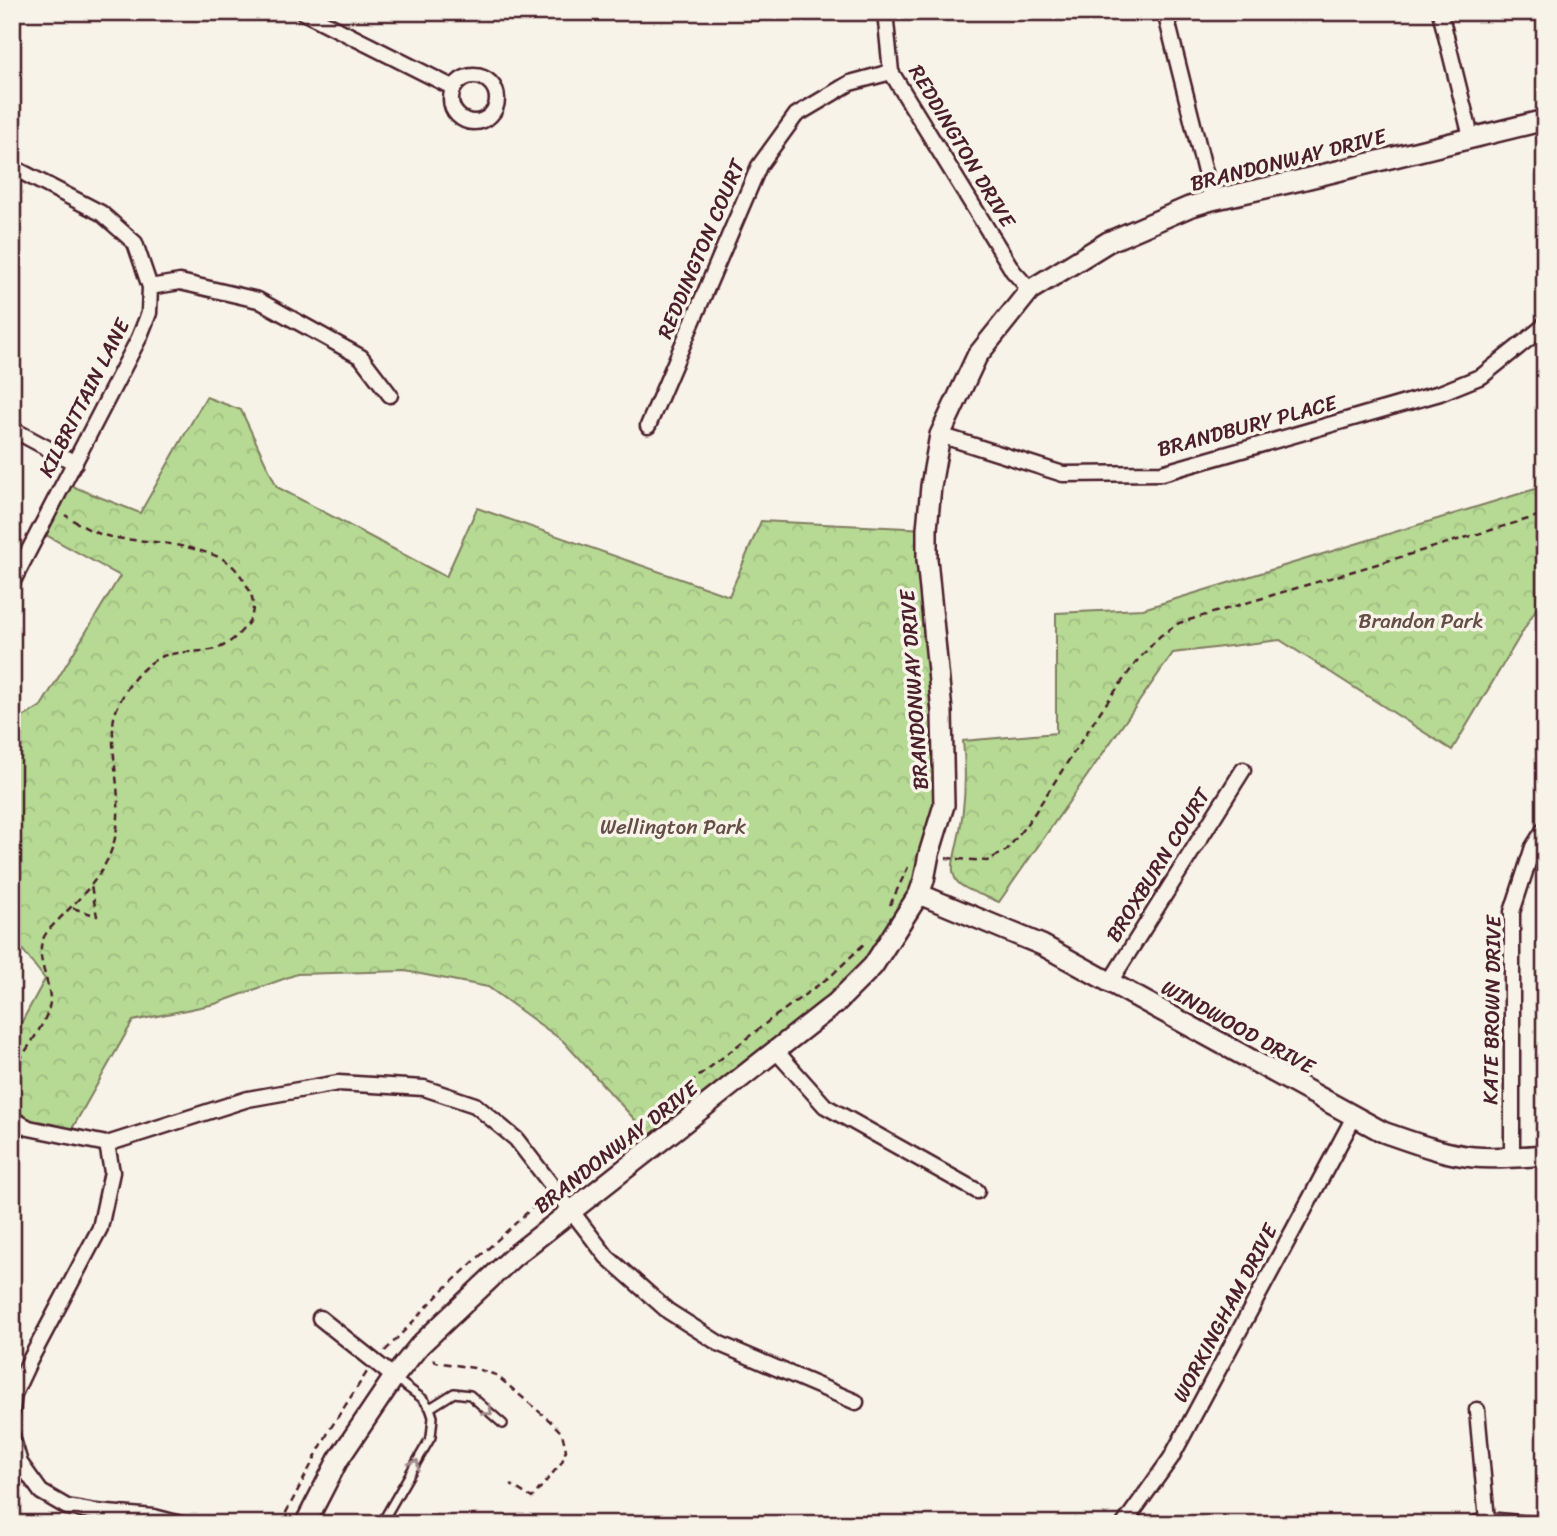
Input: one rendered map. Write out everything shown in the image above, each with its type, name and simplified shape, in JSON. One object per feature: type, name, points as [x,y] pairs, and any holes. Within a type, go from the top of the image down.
[{"type":"street","points":[[303,12],[454,88]]},
{"type":"street","name":"REDDINGTON DRIVE","points":[[885,12],[891,72],[1013,271],[1030,290]]},
{"type":"street","points":[[1165,12],[1212,200]]},
{"type":"street","points":[[1440,12],[1471,137]]},
{"type":"street","name":"REDDINGTON COURT","points":[[648,426],[759,166],[796,115],[850,83],[891,72]]},
{"type":"street","name":"BRANDONWAY DRIVE","points":[[305,1524],[338,1460],[394,1377],[420,1345],[513,1257],[836,1003],[873,966],[919,894],[944,805],[942,712],[927,559],[931,486],[940,435],[977,356],[1030,290],[1108,242],[1189,207],[1545,120]]},
{"type":"street","name":"KILBRITTAIN LANE","points":[[12,167],[101,213],[135,243],[149,287],[149,313],[139,338],[12,583]]},
{"type":"street","points":[[149,287],[180,282],[258,300],[360,357],[390,395]]},
{"type":"street","name":"BRANDBURY PLACE","points":[[940,435],[1063,474],[1162,473],[1440,393],[1482,376],[1545,324]]},
{"type":"street","points":[[12,429],[75,463]]},
{"type":"street","name":"BROXBURN COURT","points":[[1110,982],[1243,770]]},
{"type":"street","name":"KATE BROWN DRIVE","points":[[1512,1157],[1512,912],[1533,847],[1545,828]]},
{"type":"street","name":"WINDWOOD DRIVE","points":[[919,894],[1042,945],[1384,1132],[1425,1146],[1472,1157],[1545,1155]]},
{"type":"street","points":[[776,1051],[825,1106],[977,1191]]},
{"type":"street","points":[[12,1119],[29,1128],[107,1144],[248,1099],[338,1083],[424,1088],[475,1105],[516,1139],[607,1257],[668,1311],[720,1344],[856,1402]]},
{"type":"street","name":"WORKINGHAM DRIVE","points":[[1124,1524],[1171,1458],[1354,1117]]},
{"type":"street","points":[[12,1411],[14,1394],[29,1362],[100,1228],[112,1172],[107,1144]]},
{"type":"street","points":[[320,1318],[394,1377]]},
{"type":"street","points":[[1477,1410],[1481,1522],[1530,1524]]},
{"type":"street","points":[[12,1436],[20,1463],[41,1492],[67,1507],[154,1517],[181,1524]]},
{"type":"lane","points":[[381,1524],[431,1437],[433,1417],[423,1399],[394,1377]]},
{"type":"lane","points":[[429,1408],[454,1393],[470,1395],[503,1424]]},
{"type":"path","points":[[12,1071],[43,1022],[50,1001],[41,956],[43,939],[98,878],[109,857],[117,827],[118,802],[113,728],[115,713],[123,696],[132,680],[145,666],[164,655],[213,651],[234,640],[253,615],[252,597],[240,573],[223,559],[158,542],[110,537],[92,531],[65,515]]},
{"type":"path","points":[[71,907],[97,916],[91,886]]},
{"type":"green space","name":"Wellington Park","points":[[206,397],[241,410],[277,487],[446,577],[477,508],[729,596],[761,521],[927,529],[944,805],[924,880],[873,966],[657,1144],[563,1041],[488,987],[405,971],[297,974],[215,1004],[133,1021],[68,1136],[12,1116],[12,1040],[45,979],[12,936],[12,724],[41,706],[120,576],[39,531],[64,483],[140,513]]},
{"type":"green space","name":"Brandon Park","points":[[1545,486],[1545,594],[1452,750],[1280,640],[1173,653],[999,902],[969,890],[956,880],[953,865],[964,795],[963,741],[1056,733],[1056,613],[1143,609]]}]
